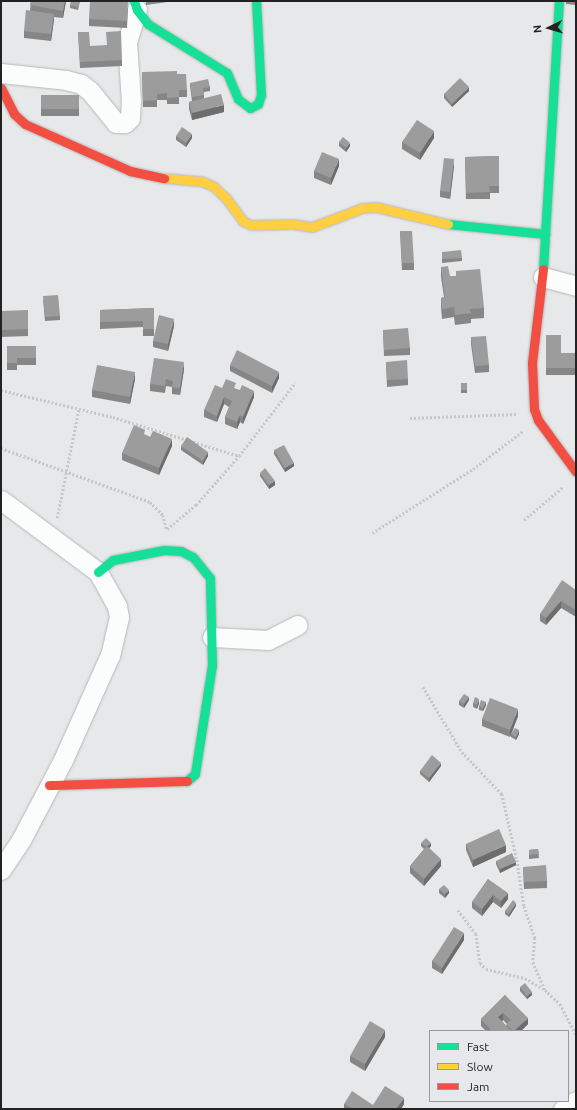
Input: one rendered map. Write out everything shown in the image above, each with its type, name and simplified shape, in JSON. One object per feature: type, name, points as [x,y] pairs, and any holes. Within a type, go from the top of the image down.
[{"type":"street","points":[[135,6],[148,24],[227,73],[238,99],[244,106],[250,108],[258,104],[261,95],[256,1]]},
{"type":"street","points":[[559,1],[543,277],[532,363],[534,409],[538,420],[576,472]]},
{"type":"street","points":[[135,6],[127,42],[131,101],[130,118],[125,123],[116,123],[90,92],[81,84],[66,80],[1,85],[7,114],[39,131],[130,171],[148,176],[201,181],[213,186],[226,198],[243,221],[251,225],[293,224],[312,227],[362,208],[376,207],[454,225],[545,234]]},
{"type":"street","points":[[543,277],[576,286]]},
{"type":"street","points":[[1,500],[54,541],[79,556],[98,572],[117,606],[119,617],[110,655],[98,685],[21,840],[1,870]]},
{"type":"street","points":[[49,785],[187,781],[195,774],[209,689],[212,637],[210,578],[193,557],[181,551],[164,550],[113,560],[98,572]]},
{"type":"street","points":[[212,637],[268,640],[297,625]]},
{"type":"street","points":[[563,1109],[576,1101]]},
{"type":"path","points":[[167,530],[196,505],[239,456],[295,382]]},
{"type":"path","points":[[1,390],[79,408],[239,456]]},
{"type":"path","points":[[54,541],[79,408]]},
{"type":"path","points":[[410,418],[502,416],[534,409]]},
{"type":"path","points":[[372,533],[473,469],[538,420]]},
{"type":"path","points":[[1,448],[150,502],[163,515],[167,530],[164,550]]},
{"type":"path","points":[[524,520],[567,484]]},
{"type":"path","points":[[423,688],[462,752],[502,794],[524,906],[535,938],[533,962],[545,990]]},
{"type":"path","points":[[458,910],[476,934],[480,963],[486,969],[525,978],[545,990],[560,1004],[576,1034]]},
{"type":"building","points":[[31,1],[65,1],[63,11],[30,5]]},
{"type":"building","points":[[71,1],[80,1],[78,7],[70,5]]},
{"type":"building","points":[[90,1],[128,2],[127,21],[89,19]]},
{"type":"building","points":[[26,10],[54,14],[51,34],[24,31]]},
{"type":"building","points":[[121,31],[122,60],[80,62],[78,32],[89,32],[90,46],[107,45],[106,32]]},
{"type":"building","points":[[177,71],[177,74],[186,74],[187,90],[179,90],[179,97],[167,98],[167,93],[157,94],[157,100],[143,101],[142,72]]},
{"type":"building","points":[[460,78],[469,87],[452,104],[444,94]]},
{"type":"building","points":[[208,79],[210,87],[203,88],[204,95],[192,97],[190,83]]},
{"type":"building","points":[[221,94],[224,105],[192,113],[189,102]]},
{"type":"building","points":[[41,95],[79,95],[79,109],[41,109]]},
{"type":"building","points":[[417,120],[434,131],[420,153],[402,142]]},
{"type":"building","points":[[182,127],[192,134],[186,143],[176,136]]},
{"type":"building","points":[[343,137],[350,143],[346,148],[339,142]]},
{"type":"building","points":[[322,152],[339,159],[331,178],[314,171]]},
{"type":"building","points":[[499,156],[499,186],[489,186],[490,192],[466,193],[465,157]]},
{"type":"building","points":[[444,158],[454,159],[450,192],[440,191]]},
{"type":"building","points":[[400,231],[412,231],[414,263],[402,263]]},
{"type":"building","points":[[461,250],[462,258],[442,259],[442,252]]},
{"type":"building","points":[[448,266],[450,276],[456,276],[456,271],[480,269],[484,308],[470,309],[471,313],[455,315],[454,307],[442,309],[441,298],[445,297],[441,267]]},
{"type":"building","points":[[58,295],[60,316],[45,317],[43,296]]},
{"type":"building","points":[[154,308],[154,329],[143,329],[143,321],[100,322],[100,310]]},
{"type":"building","points":[[28,310],[28,329],[1,330],[1,311]]},
{"type":"building","points":[[159,315],[174,319],[168,344],[153,341]]},
{"type":"building","points":[[408,328],[410,348],[384,350],[383,330]]},
{"type":"building","points":[[546,335],[561,335],[561,353],[576,353],[576,368],[546,368]]},
{"type":"building","points":[[486,336],[489,365],[475,366],[471,337]]},
{"type":"building","points":[[7,346],[36,346],[36,358],[17,358],[17,363],[7,363]]},
{"type":"building","points":[[237,350],[279,372],[272,386],[230,365]]},
{"type":"building","points":[[154,358],[184,362],[180,388],[172,387],[173,381],[166,379],[165,386],[150,384]]},
{"type":"building","points":[[407,360],[408,379],[387,380],[386,362]]},
{"type":"building","points":[[97,365],[135,372],[130,397],[92,390]]},
{"type":"building","points":[[226,379],[236,383],[234,388],[240,390],[242,385],[254,391],[243,417],[240,415],[237,422],[225,417],[232,401],[224,397],[217,416],[204,410],[215,385],[222,388]]},
{"type":"building","points":[[461,383],[467,383],[467,390],[461,390]]},
{"type":"building","points":[[134,425],[145,430],[144,434],[150,437],[153,431],[172,439],[159,468],[122,453]]},
{"type":"building","points":[[187,437],[208,452],[203,461],[181,446]]},
{"type":"building","points":[[284,445],[294,463],[285,468],[274,450]]},
{"type":"building","points":[[265,468],[275,481],[269,485],[260,473]]},
{"type":"building","points":[[562,580],[576,590],[576,610],[561,601],[546,618],[540,614]]},
{"type":"building","points":[[464,694],[469,697],[464,704],[459,701]]},
{"type":"building","points":[[475,697],[479,699],[477,705],[473,703]]},
{"type":"building","points":[[490,698],[518,709],[510,730],[482,719]]},
{"type":"building","points":[[481,700],[486,702],[483,708],[479,706]]},
{"type":"building","points":[[515,728],[519,730],[516,737],[511,734]]},
{"type":"building","points":[[432,755],[441,763],[429,778],[420,771]]},
{"type":"building","points":[[499,829],[506,845],[473,860],[466,844]]},
{"type":"building","points":[[426,838],[431,843],[426,847],[421,843]]},
{"type":"building","points":[[427,846],[441,859],[424,879],[410,866]]},
{"type":"building","points":[[538,849],[539,854],[529,855],[529,850]]},
{"type":"building","points":[[512,853],[516,862],[500,869],[496,861]]},
{"type":"building","points":[[546,865],[547,881],[524,882],[523,867]]},
{"type":"building","points":[[488,879],[508,893],[501,901],[493,895],[482,909],[472,902]]},
{"type":"building","points":[[444,885],[449,890],[445,894],[439,889]]},
{"type":"building","points":[[513,900],[516,903],[509,914],[505,911]]},
{"type":"building","points":[[454,927],[464,933],[442,968],[432,961]]},
{"type":"building","points":[[525,983],[532,992],[527,996],[520,987]]},
{"type":"building","points":[[505,995],[528,1018],[515,1030],[512,1030],[506,1024],[511,1020],[503,1013],[498,1017],[510,1030],[491,1030],[481,1019]]},
{"type":"building","points":[[370,1021],[385,1030],[365,1064],[350,1056]]},
{"type":"building","points":[[385,1086],[404,1098],[396,1109],[354,1109],[344,1104],[352,1091],[373,1105]]},
{"type":"traffic: fast","points":[[134,1],[137,10],[148,24],[227,73],[238,99],[250,108],[258,104],[261,95],[256,1]]},
{"type":"traffic: fast","points":[[543,269],[559,1]]},
{"type":"traffic: fast","points":[[448,224],[545,234]]},
{"type":"traffic: fast","points":[[98,572],[113,560],[164,550],[181,551],[193,557],[210,578],[212,665],[195,774],[187,781]]},
{"type":"traffic: slow","points":[[164,178],[201,181],[213,186],[226,198],[243,221],[251,225],[293,224],[312,227],[362,208],[376,207],[448,224]]},
{"type":"traffic: jam","points":[[1,88],[14,114],[25,124],[130,171],[164,178]]},
{"type":"traffic: jam","points":[[543,269],[532,363],[534,409],[538,420],[576,472]]},
{"type":"traffic: jam","points":[[49,785],[187,781]]}]
